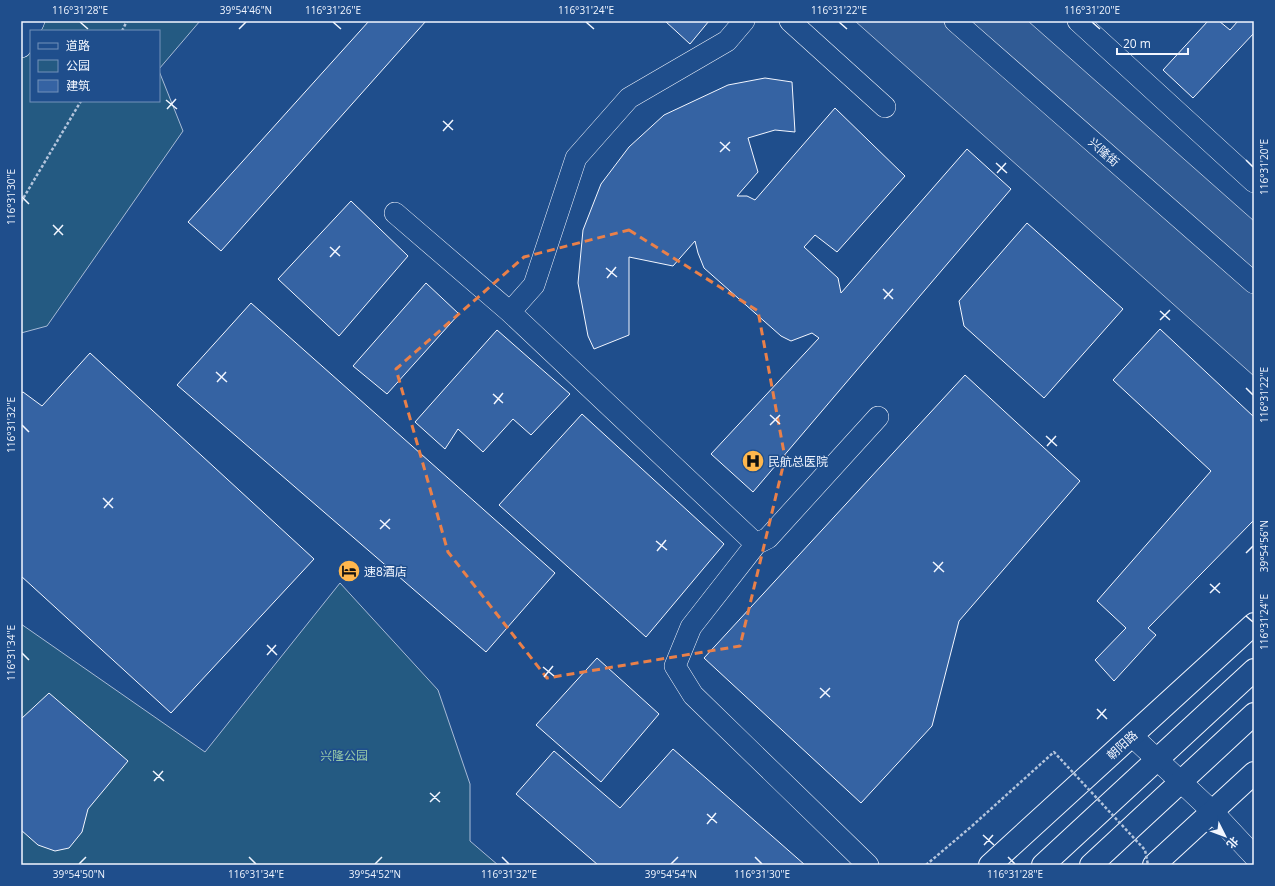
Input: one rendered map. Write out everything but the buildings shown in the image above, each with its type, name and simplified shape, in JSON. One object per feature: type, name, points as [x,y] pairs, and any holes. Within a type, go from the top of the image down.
[{"type":"main road","name":"朝阳路","points":[[990,865],[1254,624]]},
{"type":"main road","points":[[1043,865],[1254,670]]},
{"type":"main road","points":[[1090,865],[1254,714]]},
{"type":"main road","points":[[1154,865],[1254,773]]},
{"type":"street","points":[[21,46],[34,21]]},
{"type":"street","points":[[510,312],[534,285],[576,158],[629,98],[727,41],[744,21]]},
{"type":"street","points":[[790,21],[885,107]]},
{"type":"street","name":"兴隆街","points":[[955,21],[1254,283]]},
{"type":"street","points":[[1078,21],[1254,182]]},
{"type":"street","points":[[395,213],[510,312],[756,544]]},
{"type":"street","points":[[868,865],[693,694],[675,666],[691,627],[756,544],[768,538],[878,417]]},
{"type":"street","points":[[1132,736],[1212,811],[1254,856]]},
{"type":"path","points":[[123,30],[128,21]]},
{"type":"path","points":[[21,202],[80,102]]},
{"type":"path","points":[[926,865],[972,826],[1054,752],[1145,850],[1148,865]]},
{"type":"highlighted area","points":[[629,230],[758,311],[785,458],[740,646],[547,678],[448,552],[396,369],[524,257]]},
{"type":"green space","points":[[21,21],[200,21],[160,68],[160,30],[30,30],[30,102],[160,102],[160,74],[183,131],[47,326],[21,333]]},
{"type":"green space","name":"兴隆公园","points":[[340,583],[438,690],[470,784],[470,841],[498,865],[21,865],[21,624],[205,752]]},
{"type":"shaded area","points":[[855,21],[1028,21],[1254,221],[1254,376]]},
{"type":"place","name":"民航总医院","points":[[753,461]]},
{"type":"place","name":"速8酒店","points":[[349,571]]}]
